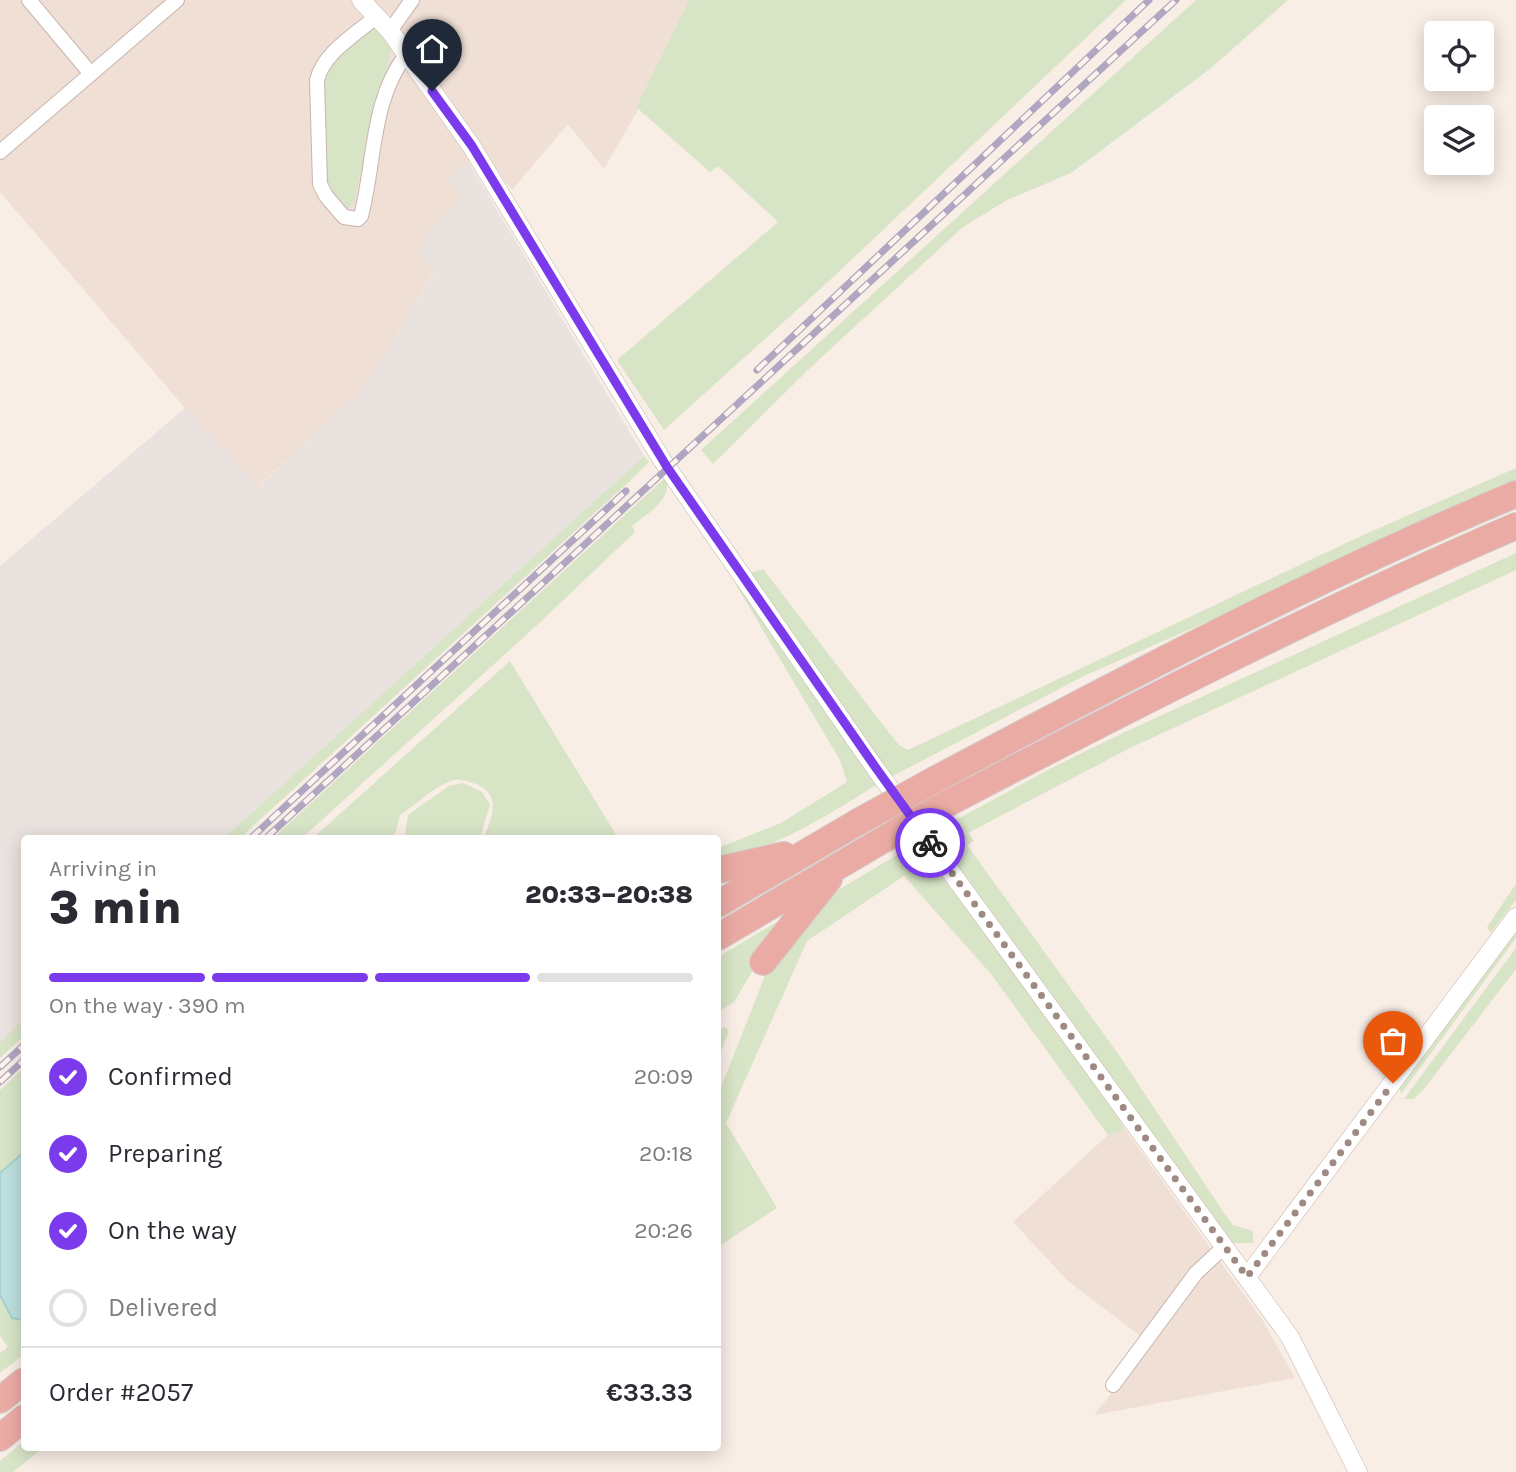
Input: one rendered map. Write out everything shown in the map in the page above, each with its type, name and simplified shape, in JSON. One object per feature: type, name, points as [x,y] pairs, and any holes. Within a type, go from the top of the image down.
[{"type":"highway","points":[[721,902],[936,779],[1214,634],[1516,494]]},
{"type":"highway","points":[[721,935],[950,802],[1136,705],[1358,597],[1516,526]]},
{"type":"highway","points":[[721,870],[819,845]]},
{"type":"highway","points":[[763,962],[841,865]]},
{"type":"highway","points":[[0,1400],[21,1383]]},
{"type":"highway","points":[[0,1437],[21,1420]]},
{"type":"street","points":[[29,0],[91,74]]},
{"type":"street","points":[[0,152],[177,0]]},
{"type":"street","points":[[360,0],[390,31],[472,146],[667,467],[876,768],[1290,1337],[1358,1472]]},
{"type":"street","points":[[390,31],[412,0]]},
{"type":"street","points":[[377,16],[328,57],[317,80],[320,184],[344,217],[358,219],[361,216],[371,154],[390,79],[406,55]]},
{"type":"street","points":[[1247,1277],[1516,917]]},
{"type":"street","points":[[1113,1385],[1196,1273],[1225,1246]]},
{"type":"shaded area","points":[[0,0],[689,0],[636,107],[638,110],[604,169],[568,124],[512,190],[490,162],[471,159],[448,178],[463,198],[435,225],[435,270],[364,388],[258,486],[185,408],[0,192]]},
{"type":"shaded area","points":[[468,161],[644,456],[227,835],[21,835],[21,1022],[0,1042],[0,566],[185,408],[259,486],[364,388],[435,271],[417,253],[435,225],[463,198],[447,178]]},
{"type":"shaded area","points":[[1125,1129],[1263,1321],[1295,1378],[1094,1415],[1151,1344],[1068,1281],[1013,1222],[1108,1135]]},
{"type":"green space","points":[[689,0],[1126,0],[828,282],[664,430],[617,360],[778,222],[718,166],[710,172],[636,107]]},
{"type":"green space","points":[[1196,0],[1288,0],[1211,68],[1071,173],[1007,200],[963,227],[811,367],[713,464],[701,450]]},
{"type":"green space","points":[[376,25],[393,43],[353,204],[346,210],[324,185],[323,83],[334,61]]},
{"type":"green space","points":[[644,456],[649,462],[632,479],[243,835],[227,835]]},
{"type":"green space","points":[[1516,468],[1516,483],[1086,675],[891,777],[750,573],[763,569],[890,734],[899,745],[908,750],[1361,536]]},
{"type":"green space","points":[[665,478],[667,486],[663,499],[632,526],[635,532],[535,627],[305,835],[276,835]]},
{"type":"green space","points":[[1516,553],[1516,570],[1130,748],[968,833],[974,841],[967,845],[1119,1055],[1224,1213],[1233,1225],[1253,1231],[1253,1243],[1233,1243],[1216,1225],[930,834],[1055,766],[1123,733]]},
{"type":"green space","points":[[738,583],[876,785],[780,839],[721,861],[721,847],[781,823],[847,782],[840,760],[736,585]]},
{"type":"green space","points":[[510,661],[616,835],[485,835],[493,806],[489,793],[473,783],[457,780],[438,787],[400,815],[393,835],[316,835]]},
{"type":"green space","points":[[463,783],[482,792],[490,805],[481,835],[404,835],[408,815],[449,786]]},
{"type":"green space","points":[[917,843],[1104,1095],[1125,1129],[1108,1135],[991,974],[904,876],[807,941],[726,1123],[777,1208],[721,1245],[721,1087],[768,968],[833,893]]},
{"type":"green space","points":[[1516,884],[1516,900],[1491,933],[1487,927]]},
{"type":"green space","points":[[785,917],[734,1002],[721,1010],[721,955]]},
{"type":"green space","points":[[1516,929],[1516,938],[1401,1094],[1399,1087]]},
{"type":"green space","points":[[1516,948],[1516,969],[1424,1089],[1414,1099],[1404,1099]]},
{"type":"green space","points":[[21,1022],[21,1039],[0,1058],[0,1042]]},
{"type":"green space","points":[[721,1028],[727,1028],[728,1033],[721,1051]]},
{"type":"green space","points":[[21,1070],[21,1155],[0,1173],[0,1090]]},
{"type":"green space","points":[[0,1295],[12,1318],[21,1320],[21,1356],[0,1373],[0,1353],[8,1347],[0,1336]]},
{"type":"green space","points":[[21,1444],[21,1451],[39,1451],[13,1472],[0,1472],[0,1461]]},
{"type":"water","points":[[21,1155],[21,1320],[12,1318],[0,1295],[0,1173]]},
{"type":"railway","points":[[757,370],[1149,0]]},
{"type":"railway","points":[[269,835],[1176,0]]},
{"type":"railway","points":[[254,835],[626,491]]},
{"type":"railway","points":[[0,1067],[21,1048]]},
{"type":"railway","points":[[0,1082],[21,1063]]},
{"type":"way so far","points":[[930,843],[1247,1277],[1393,1083]]},
{"type":"route","points":[[432,91],[472,146],[667,467],[930,843]]}]
